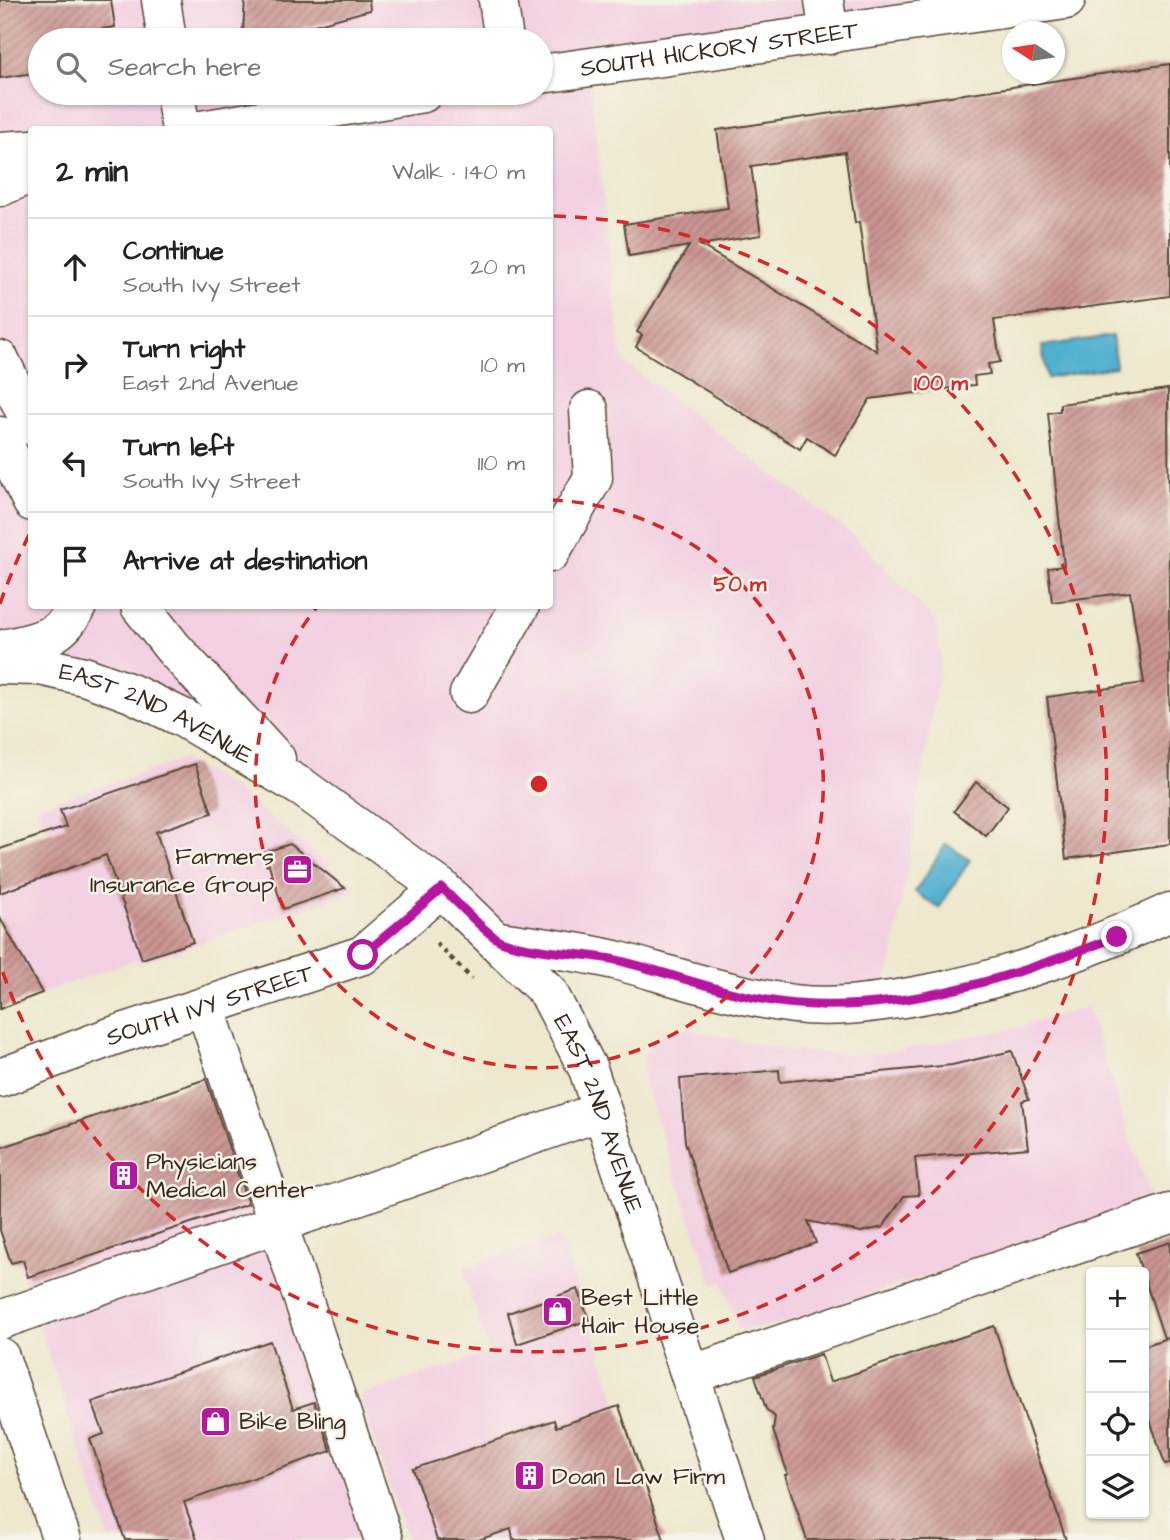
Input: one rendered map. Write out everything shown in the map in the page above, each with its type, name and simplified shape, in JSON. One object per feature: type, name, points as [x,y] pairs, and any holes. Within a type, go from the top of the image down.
[{"type":"street","points":[[161,0],[165,28]]},
{"type":"street","points":[[498,0],[503,28]]},
{"type":"street","name":"SOUTH HICKORY STREET","points":[[553,72],[827,18],[1066,0]]},
{"type":"street","points":[[177,105],[180,126]]},
{"type":"street","points":[[225,126],[351,105]]},
{"type":"street","points":[[0,151],[28,149]]},
{"type":"street","points":[[0,187],[28,175]]},
{"type":"street","points":[[0,360],[28,418]]},
{"type":"street","points":[[553,548],[593,478],[589,410]]},
{"type":"street","points":[[0,436],[28,494]]},
{"type":"street","points":[[0,650],[49,637],[64,628],[75,609]]},
{"type":"street","name":"EAST 2ND AVENUE","points":[[142,609],[173,648],[303,788]]},
{"type":"street","points":[[469,694],[518,609]]},
{"type":"street","name":"EAST 2ND AVENUE","points":[[0,665],[40,666],[84,676],[131,693],[183,718],[303,788],[442,888],[499,940],[548,992],[588,1069],[745,1540]]},
{"type":"street","name":"SOUTH IVY STREET","points":[[0,1079],[363,955],[442,888]]},
{"type":"street","points":[[499,940],[616,960],[794,1004],[836,1006],[948,990],[1014,975],[1117,937],[1170,912]]},
{"type":"street","points":[[205,1007],[384,1540]]},
{"type":"street","points":[[0,1320],[602,1111]]},
{"type":"street","points":[[690,1375],[1170,1213]]},
{"type":"street","points":[[0,1357],[62,1540]]},
{"type":"shaded area","points":[[0,0],[1066,0],[588,68],[621,351],[626,364],[853,535],[936,621],[941,661],[892,961],[881,1002],[499,941],[183,718],[0,665]]},
{"type":"shaded area","points":[[182,760],[234,788],[354,887],[345,894],[139,964],[135,959],[0,1009],[0,893],[70,868],[36,807]]},
{"type":"shaded area","points":[[1087,1007],[1151,1201],[777,1325],[739,1330],[723,1282],[713,1284],[643,1081],[645,1053],[665,1032],[684,1028],[790,1051],[849,1055],[886,1053],[1015,1028]]},
{"type":"shaded area","points":[[214,1077],[368,1540],[109,1540],[18,1262],[11,1263],[0,1230],[0,1148]]},
{"type":"shaded area","points":[[560,1237],[665,1540],[407,1540],[359,1396],[488,1353],[463,1268]]},
{"type":"water","points":[[1112,336],[1116,367],[1047,378],[1042,346]]},
{"type":"water","points":[[946,844],[970,860],[939,908],[915,892]]},
{"type":"building","points":[[0,0],[111,0],[115,27],[28,28],[28,74],[0,78]]},
{"type":"building","points":[[245,0],[369,0],[370,10],[303,28],[243,28]]},
{"type":"building","points":[[1170,64],[1170,296],[994,320],[1000,362],[988,364],[990,374],[974,376],[975,385],[870,399],[835,455],[807,437],[800,449],[636,347],[642,335],[637,332],[689,246],[629,256],[624,224],[728,208],[717,130],[1033,84],[1065,84],[1065,79]],"holes":[[[845,152],[855,223],[859,222],[877,351],[700,245],[761,235],[751,166]]]},
{"type":"building","points":[[1168,389],[1170,844],[1066,859],[1047,697],[1144,683],[1130,592],[1052,602],[1048,568],[1064,566],[1048,413],[1060,411],[1060,404]]},
{"type":"building","points":[[195,764],[212,813],[156,832],[193,942],[142,959],[106,855],[0,893],[0,849],[66,827],[60,810]]},
{"type":"building","points":[[976,782],[1008,807],[986,836],[954,811]]},
{"type":"building","name":"Farmers Insurance Group","points":[[290,844],[345,888],[283,909],[265,852]]},
{"type":"building","points":[[0,918],[42,993],[0,1009]]},
{"type":"building","points":[[1012,1051],[1029,1099],[1022,1101],[1028,1148],[915,1158],[919,1195],[904,1196],[883,1227],[861,1232],[808,1221],[816,1243],[728,1273],[685,1142],[680,1079],[779,1070],[780,1082],[952,1065]]},
{"type":"building","name":"Physicians Medical Center","points":[[206,1079],[248,1204],[28,1277],[23,1260],[11,1263],[0,1230],[0,1148]]},
{"type":"building","points":[[1170,1242],[1170,1337],[1164,1338],[1149,1292],[1149,1267],[1141,1267],[1136,1253]]},
{"type":"building","name":"Best Little Hair House","points":[[578,1289],[589,1320],[517,1344],[508,1313]]},
{"type":"building","points":[[994,1326],[1066,1540],[807,1540],[773,1430],[775,1417],[766,1409],[755,1376],[821,1354],[830,1382]]},
{"type":"building","points":[[1170,1337],[1170,1463],[1165,1464],[1149,1417],[1149,1344]]},
{"type":"building","name":"Bike Bling","points":[[270,1341],[293,1409],[314,1402],[331,1451],[184,1502],[197,1540],[125,1540],[90,1439],[104,1434],[92,1402]]},
{"type":"building","name":"Doan Law Firm","points":[[619,1406],[664,1540],[513,1540],[511,1529],[478,1540],[437,1540],[413,1469],[554,1420],[556,1427]]},
{"type":"place","name":"Farmers Insurance Group","points":[[297,870]]},
{"type":"place","name":"Physicians Medical Center","points":[[123,1175]]},
{"type":"place","name":"Best Little Hair House","points":[[558,1311]]},
{"type":"place","name":"Bike Bling","points":[[216,1421]]},
{"type":"place","name":"Doan Law Firm","points":[[529,1476]]},
{"type":"route","points":[[363,955],[442,888],[499,940],[616,960],[708,987],[794,1004],[836,1006],[881,1002],[948,990],[1014,975],[1117,937]]}]
